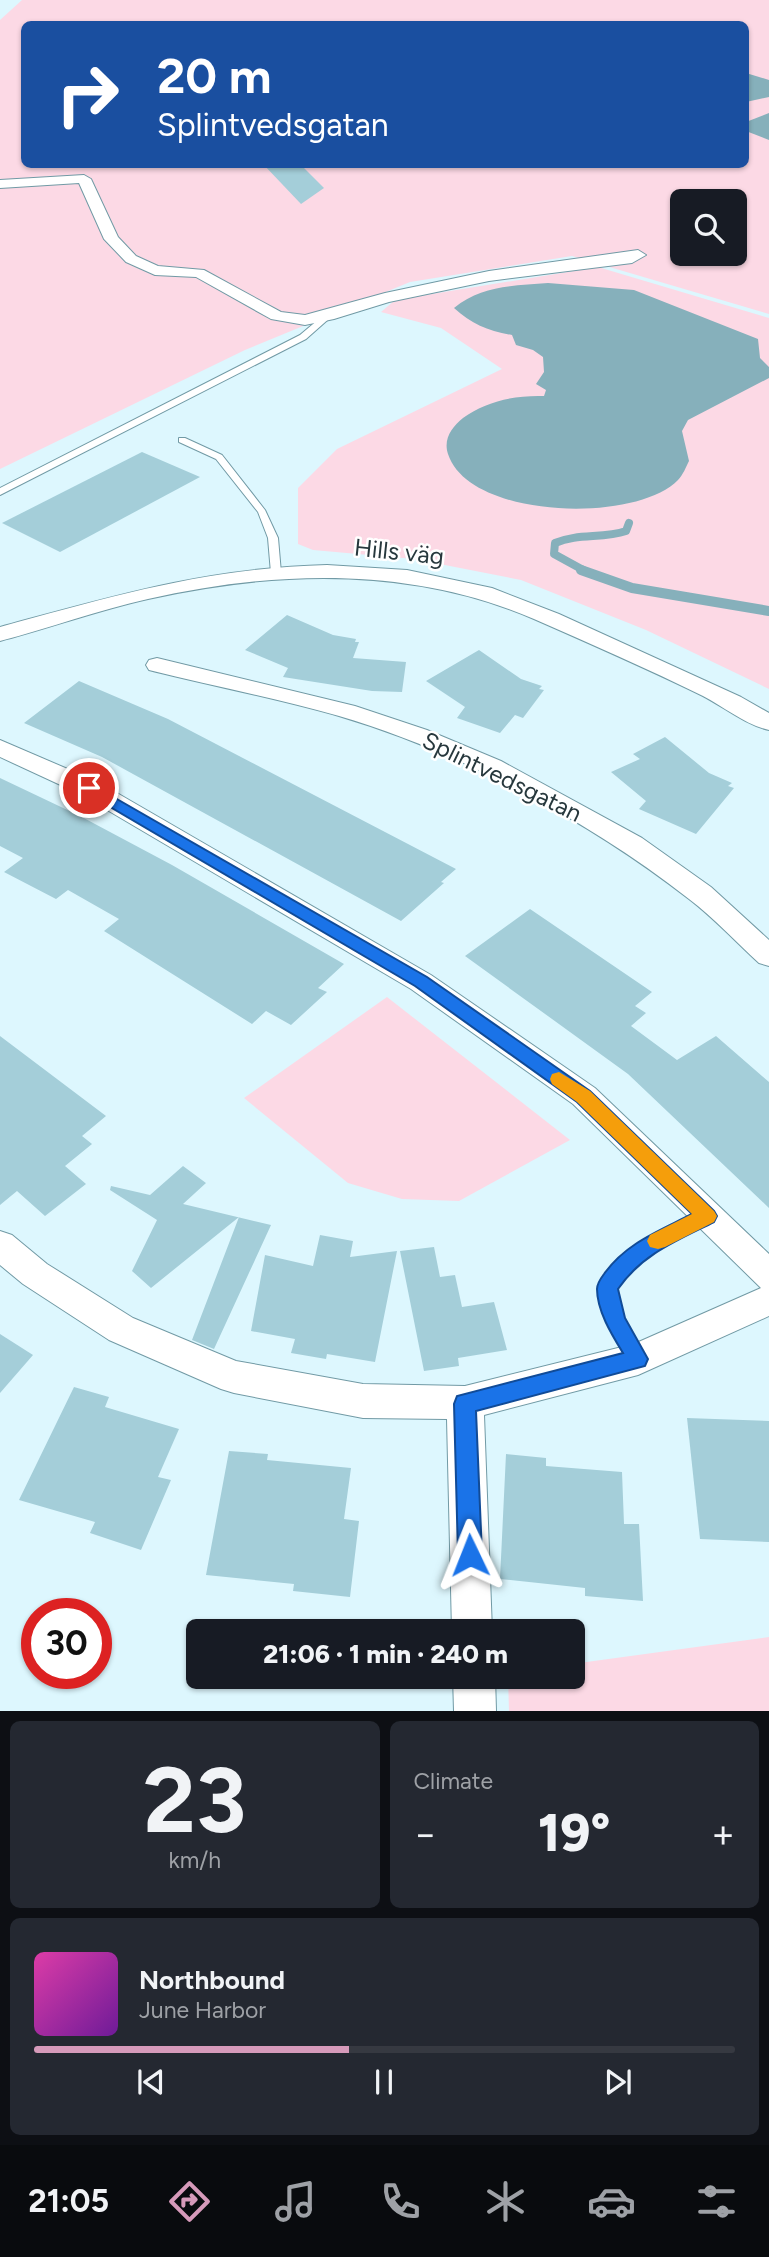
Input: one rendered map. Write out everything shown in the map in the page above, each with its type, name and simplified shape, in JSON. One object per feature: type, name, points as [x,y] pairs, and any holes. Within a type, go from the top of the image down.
[{"type":"street","points":[[0,184],[84,179],[111,239],[119,249],[142,265],[164,272],[199,273],[277,316],[289,319],[328,316],[385,298],[489,276],[632,258],[638,255]]},
{"type":"street","name":"Hills väg","points":[[0,634],[168,588],[239,576],[276,573],[377,573],[418,578],[486,594],[553,620],[658,667],[769,723]]},
{"type":"street","name":"Splintvedsgatan","points":[[157,665],[346,711],[419,735],[492,766],[633,844],[701,894],[769,956]]},
{"type":"street","points":[[0,748],[89,788],[421,982],[584,1096],[769,1276]]},
{"type":"street","points":[[0,1245],[35,1274],[121,1329],[234,1377],[363,1401],[465,1404],[638,1359],[769,1300]]},
{"type":"street","points":[[465,1404],[472,1619]]},
{"type":"street","points":[[474,1689],[475,1711]]},
{"type":"lane","points":[[0,492],[303,337],[328,316]]},
{"type":"lane","points":[[182,440],[219,457],[252,503],[262,512],[273,538],[276,573]]},
{"type":"lane","points":[[638,1359],[615,1320],[607,1287],[620,1269],[643,1248],[707,1216]]},
{"type":"shaded area","points":[[22,0],[769,0],[769,314],[572,256],[410,282],[245,350],[0,469],[0,20]]},
{"type":"shaded area","points":[[598,267],[769,318],[769,689],[646,630],[521,580],[414,559],[313,550],[298,544],[298,488],[337,449],[502,369],[441,328],[381,312],[395,300]]},
{"type":"shaded area","points":[[387,997],[570,1140],[459,1201],[402,1199],[348,1183],[244,1098]]},
{"type":"shaded area","points":[[769,1637],[769,1711],[509,1711],[508,1689],[585,1689],[585,1662]]},
{"type":"water","points":[[749,74],[769,80],[769,97],[749,101]]},
{"type":"water","points":[[769,113],[769,140],[749,132],[749,121]]},
{"type":"water","points":[[548,283],[634,290],[758,339],[760,358],[769,367],[769,378],[688,420],[682,431],[689,461],[678,480],[657,494],[627,504],[555,508],[519,502],[487,492],[462,476],[448,454],[449,434],[463,418],[491,403],[512,398],[544,396],[546,390],[536,384],[544,372],[543,357],[533,350],[516,345],[512,335],[481,326],[454,308],[487,291]]},
{"type":"building","points":[[267,168],[304,168],[324,188],[301,204]]},
{"type":"building","points":[[142,452],[200,477],[60,552],[2,523]]},
{"type":"building","points":[[287,615],[333,635],[356,639],[355,642],[359,642],[353,658],[406,662],[402,692],[372,691],[283,677],[288,668],[245,650]]},
{"type":"building","points":[[479,650],[521,679],[542,686],[539,689],[544,690],[523,718],[515,715],[500,733],[457,718],[465,707],[426,681]]},
{"type":"building","points":[[79,681],[168,719],[456,869],[401,921],[102,757],[24,723]]},
{"type":"building","points":[[665,737],[709,773],[732,783],[728,786],[734,788],[696,834],[639,809],[646,801],[611,772],[640,759],[633,754]]},
{"type":"building","points":[[0,778],[80,816],[172,865],[344,964],[318,988],[327,992],[291,1025],[266,1011],[252,1024],[104,931],[119,919],[68,890],[56,899],[4,872],[23,858],[0,846]]},
{"type":"building","points":[[530,909],[652,992],[635,1006],[646,1013],[631,1026],[677,1060],[716,1036],[769,1082],[769,1208],[628,1074],[465,956]]},
{"type":"building","points":[[0,1036],[106,1116],[82,1136],[92,1144],[65,1166],[86,1184],[45,1216],[17,1191],[0,1205]]},
{"type":"building","points":[[183,1166],[206,1183],[183,1204],[239,1217],[151,1288],[132,1271],[157,1220],[110,1190],[111,1186],[150,1195]]},
{"type":"building","points":[[239,1217],[271,1225],[214,1349],[192,1340]]},
{"type":"building","points":[[320,1235],[353,1241],[350,1257],[397,1251],[375,1362],[327,1354],[326,1359],[291,1353],[295,1339],[251,1331],[265,1255],[313,1266]]},
{"type":"building","points":[[434,1247],[440,1277],[455,1275],[462,1307],[494,1302],[507,1350],[458,1358],[459,1366],[424,1371],[400,1251]]},
{"type":"building","points":[[0,1334],[33,1355],[0,1393]]},
{"type":"building","points":[[74,1387],[109,1397],[105,1407],[179,1429],[158,1477],[171,1480],[141,1550],[90,1533],[95,1522],[19,1500]]},
{"type":"building","points":[[687,1418],[769,1421],[769,1542],[700,1539]]},
{"type":"building","points":[[229,1451],[268,1454],[267,1460],[351,1468],[344,1519],[359,1521],[350,1597],[293,1591],[294,1584],[206,1575]]},
{"type":"building","points":[[506,1454],[546,1458],[546,1466],[622,1472],[624,1524],[639,1524],[643,1601],[585,1596],[585,1588],[500,1579]]},
{"type":"waterway","points":[[585,571],[554,554],[555,543],[626,531],[629,523]]},
{"type":"waterway","points":[[581,570],[632,588],[769,611]]},
{"type":"slow traffic","points":[[559,1079],[584,1096],[707,1216],[658,1241]]},
{"type":"route","points":[[89,788],[421,982],[584,1096],[707,1216],[643,1248],[620,1269],[607,1287],[615,1320],[638,1359],[465,1404],[470,1555]]}]
